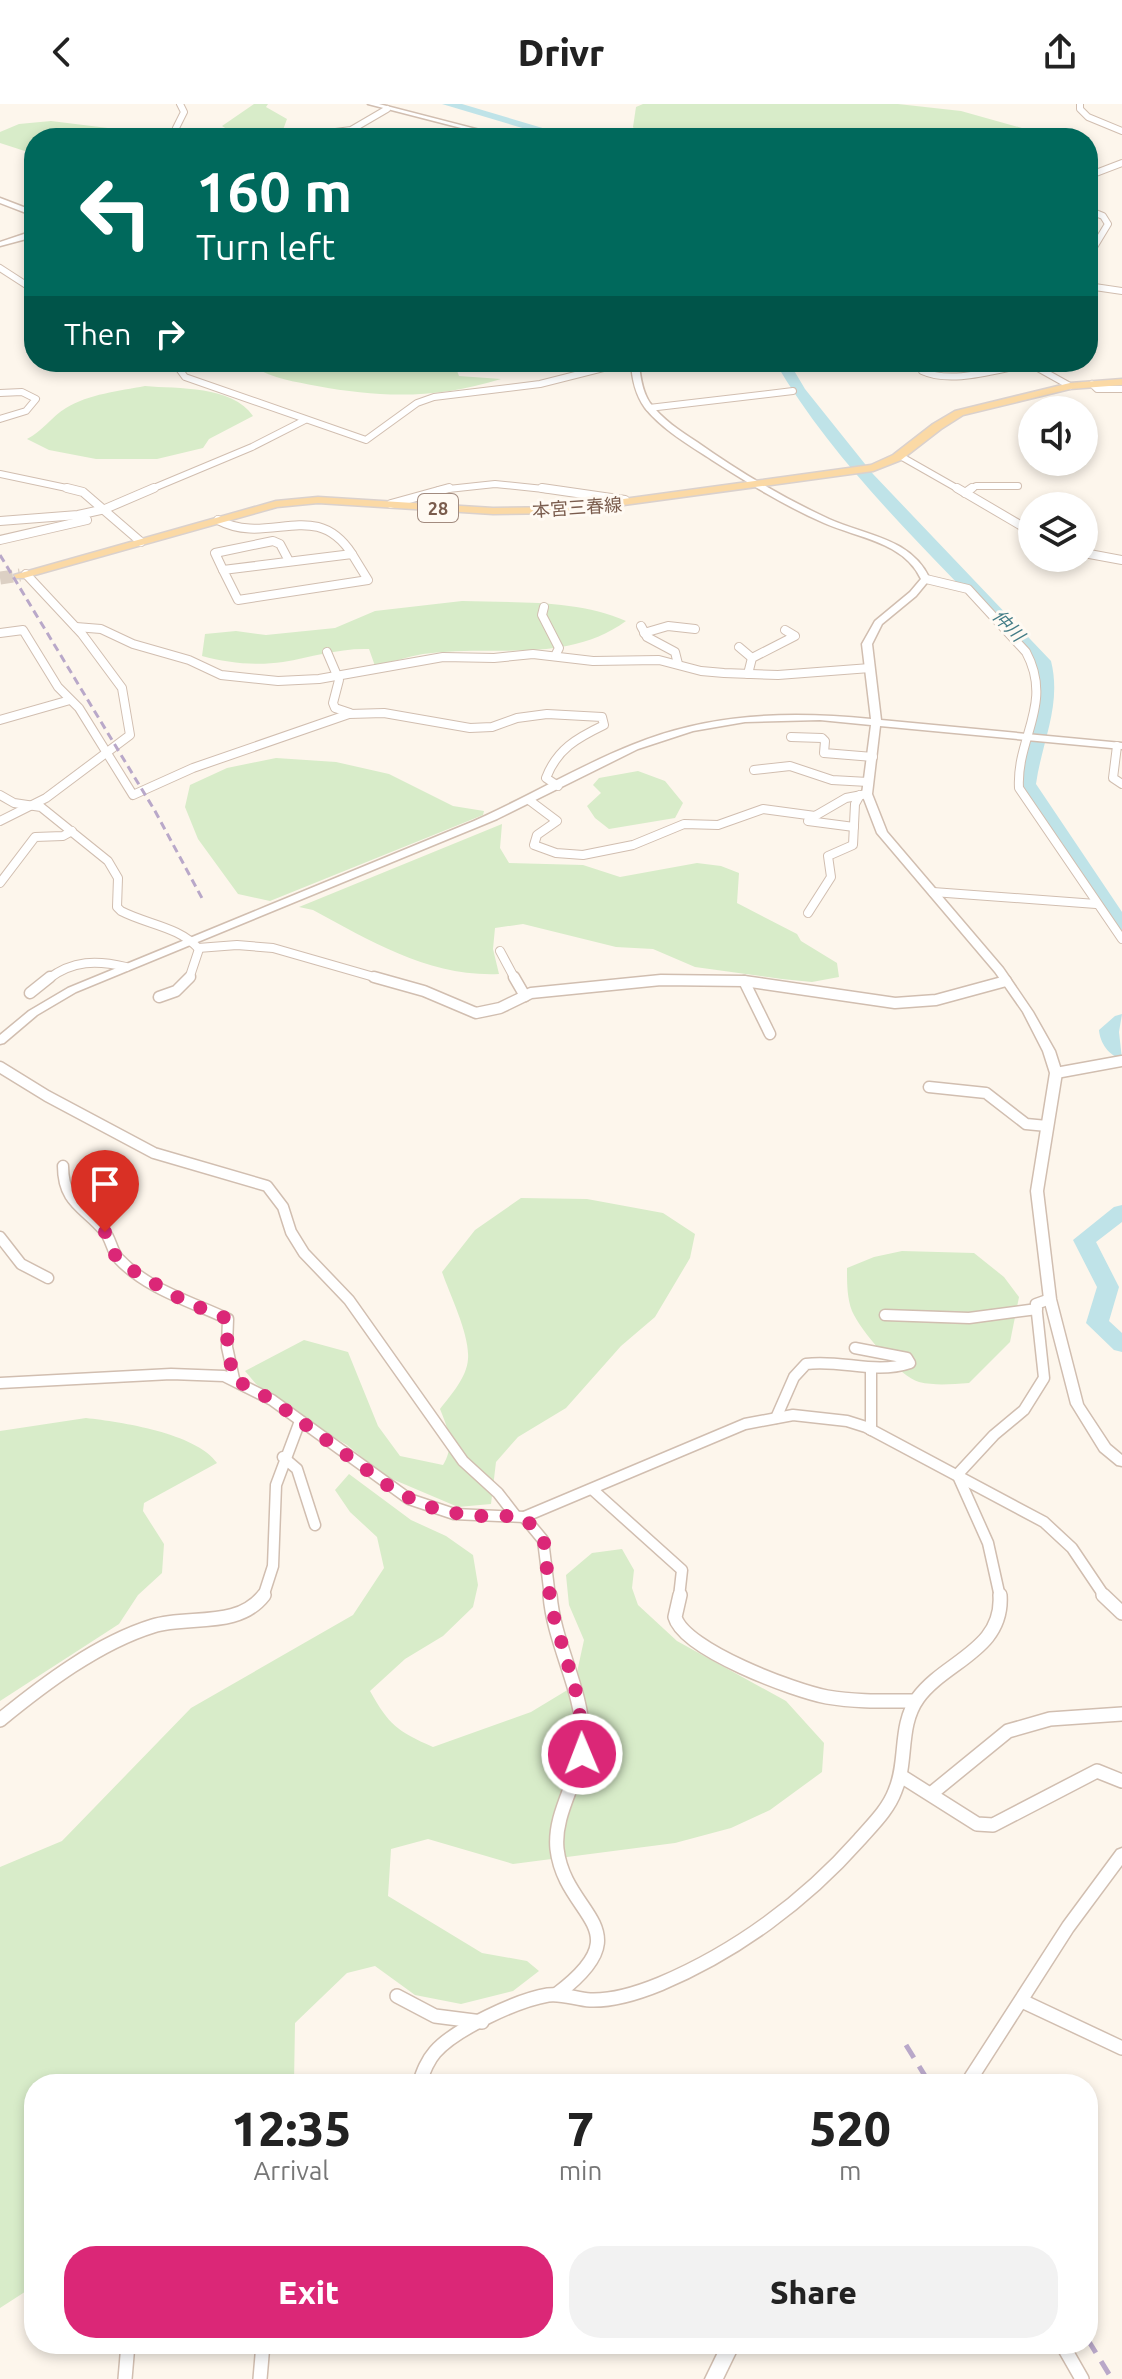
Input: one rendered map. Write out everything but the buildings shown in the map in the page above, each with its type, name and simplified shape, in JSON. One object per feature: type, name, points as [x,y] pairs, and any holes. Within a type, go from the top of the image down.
[{"type":"main road","name":"本宮三春線","points":[[23,574],[263,507],[304,500],[521,511],[646,501],[873,468],[902,457],[952,416],[1070,386],[1122,382]]},
{"type":"street","points":[[176,128],[184,112],[180,104]]},
{"type":"street","points":[[371,104],[466,128]]},
{"type":"street","points":[[1080,104],[1080,109],[1088,117],[1122,131]]},
{"type":"street","points":[[354,128],[387,109]]},
{"type":"street","points":[[1098,172],[1122,163]]},
{"type":"street","points":[[0,200],[24,210]]},
{"type":"street","points":[[1098,214],[1108,224],[1098,240]]},
{"type":"street","points":[[0,244],[24,237]]},
{"type":"street","points":[[0,268],[24,284]]},
{"type":"street","points":[[1098,287],[1122,291]]},
{"type":"street","points":[[181,372],[185,377],[366,440],[417,403],[434,397],[540,384],[590,372]]},
{"type":"street","points":[[633,372],[635,383],[649,408],[675,430],[808,513],[910,555],[923,567],[926,579]]},
{"type":"street","points":[[926,372],[942,376],[968,372]]},
{"type":"street","points":[[1044,372],[1070,386]]},
{"type":"street","points":[[1092,384],[1097,389],[1122,389]]},
{"type":"street","points":[[649,408],[793,391]]},
{"type":"street","points":[[0,393],[22,392],[36,399],[23,413],[0,419]]},
{"type":"street","points":[[0,540],[107,511],[252,447],[305,420]]},
{"type":"street","points":[[902,457],[1018,524]]},
{"type":"street","points":[[0,474],[73,488],[90,496],[141,542]]},
{"type":"street","points":[[391,504],[445,487],[474,484],[530,487],[594,499],[646,501]]},
{"type":"street","points":[[965,493],[976,486],[1018,486]]},
{"type":"street","points":[[0,521],[107,511]]},
{"type":"street","points":[[218,520],[245,530],[296,525],[323,528],[344,538],[368,580],[238,600],[215,553],[273,541],[280,544],[289,561]]},
{"type":"street","points":[[223,570],[352,554]]},
{"type":"street","points":[[1098,556],[1122,560]]},
{"type":"street","points":[[0,821],[36,805],[130,735],[122,688],[76,627],[23,574]]},
{"type":"street","points":[[808,913],[831,877],[828,856],[853,845],[855,804],[865,790],[873,757],[876,722],[867,644],[870,633],[926,579]]},
{"type":"street","points":[[926,579],[968,589],[1026,652],[1032,663],[1038,694],[1018,770],[1019,788],[1122,939]]},
{"type":"street","points":[[544,607],[542,615],[559,648],[556,654]]},
{"type":"street","points":[[678,664],[675,652],[642,630],[668,626],[695,629]]},
{"type":"street","points":[[76,627],[101,629],[133,644],[189,660],[221,675],[278,681],[337,676],[443,657],[556,654],[593,661],[659,660],[701,671],[748,674],[778,675],[870,668]]},
{"type":"street","points":[[0,633],[23,630],[58,687],[77,705],[109,753],[133,795],[152,791],[183,773],[271,744],[307,725],[352,713]]},
{"type":"street","points":[[748,674],[752,658],[795,636],[785,630]]},
{"type":"street","points":[[739,647],[752,658]]},
{"type":"street","points":[[327,652],[340,684],[333,703],[335,708],[352,713],[406,716],[474,728],[499,726],[526,717],[581,714],[602,717],[604,725],[573,739],[552,762],[546,778],[558,786]]},
{"type":"street","points":[[0,720],[70,700]]},
{"type":"street","points":[[0,1041],[53,1000],[126,967],[194,944],[529,800],[635,747],[700,726],[745,719],[820,717],[1120,746],[1113,778],[1122,784]]},
{"type":"street","points":[[791,737],[822,738],[825,741],[824,753],[873,757]]},
{"type":"street","points":[[754,770],[790,766],[865,790]]},
{"type":"street","points":[[529,800],[557,821],[537,835],[534,845],[556,853],[583,855],[633,845],[684,824],[718,825],[763,809],[815,816],[865,790]]},
{"type":"street","points":[[865,790],[882,833],[1006,981],[1040,1034],[1056,1073],[1037,1209],[1050,1299],[1081,1412],[1105,1448],[1122,1462]]},
{"type":"street","points":[[0,795],[13,802]]},
{"type":"street","points":[[0,805],[13,802],[36,805],[116,869],[117,907],[121,911],[178,930],[194,944],[273,948],[424,991],[476,1013],[500,1008],[535,992],[661,980],[744,981],[895,1003],[947,997],[1006,981]]},
{"type":"street","points":[[795,819],[854,827]]},
{"type":"street","points":[[0,883],[30,840],[41,836],[62,837],[72,831]]},
{"type":"street","points":[[933,892],[1096,904]]},
{"type":"street","points":[[159,997],[173,995],[185,986],[194,968],[194,944]]},
{"type":"street","points":[[500,951],[525,996]]},
{"type":"street","points":[[30,993],[70,964],[109,962],[126,967]]},
{"type":"street","points":[[744,981],[770,1034]]},
{"type":"street","points":[[1056,1073],[1122,1061]]},
{"type":"street","points":[[0,1067],[47,1096],[154,1153],[267,1186],[283,1207],[291,1232],[304,1253],[349,1300],[463,1461],[479,1479],[535,1527],[544,1542],[551,1607],[582,1719],[580,1762],[561,1819],[557,1851],[597,1941],[594,1958],[557,1994]]},
{"type":"street","points":[[929,1087],[986,1093],[1026,1124],[1047,1126]]},
{"type":"street","points":[[63,1166],[63,1175],[76,1207],[105,1232],[118,1258],[154,1285],[228,1319],[227,1347],[234,1379]]},
{"type":"street","points":[[0,1237],[21,1264],[48,1278]]},
{"type":"street","points":[[957,1475],[1036,1396],[1044,1378],[1038,1302],[1050,1299]]},
{"type":"street","points":[[885,1315],[969,1318],[1037,1309]]},
{"type":"street","points":[[776,1418],[794,1377],[806,1364],[817,1362],[871,1371],[910,1363],[907,1358],[855,1348]]},
{"type":"street","points":[[871,1371],[871,1430]]},
{"type":"street","points":[[0,1383],[202,1373],[234,1379],[272,1400],[398,1493],[454,1514],[520,1516],[593,1490],[745,1424],[776,1418],[824,1417],[847,1421],[871,1430],[1044,1522],[1072,1548],[1104,1596],[1122,1613]]},
{"type":"street","points":[[0,1720],[17,1705],[128,1637],[155,1626],[233,1615],[261,1599],[272,1580],[273,1508],[283,1457],[300,1421]]},
{"type":"street","points":[[283,1457],[297,1469],[315,1525]]},
{"type":"street","points":[[423,2074],[438,2049],[448,2040],[533,1999],[557,1994],[585,2000],[616,1997],[642,1990],[711,1959],[769,1922],[823,1881],[884,1810],[901,1776],[907,1716],[915,1701],[982,1644],[1001,1615],[995,1569],[972,1500],[957,1475]]},
{"type":"street","points":[[593,1490],[682,1570],[683,1589],[675,1613],[677,1625],[696,1643],[822,1696],[915,1701]]},
{"type":"street","points":[[932,1793],[1008,1731],[1021,1725],[1043,1719],[1122,1714]]},
{"type":"street","points":[[901,1776],[977,1824],[993,1825],[1097,1771],[1119,1773]]},
{"type":"street","points":[[974,2074],[1068,1927],[1122,1854]]},
{"type":"street","points":[[397,1996],[435,2016],[484,2022]]},
{"type":"street","points":[[1022,2001],[1122,2048]]},
{"type":"street","points":[[125,2379],[127,2354]]},
{"type":"street","points":[[260,2379],[262,2354]]},
{"type":"street","points":[[714,2379],[726,2354]]},
{"type":"street","points":[[1068,2354],[1082,2379]]},
{"type":"green space","points":[[254,104],[268,104],[266,107],[287,119],[284,128],[222,126]]},
{"type":"green space","points":[[643,104],[898,104],[961,111],[1022,128],[634,128],[636,107]]},
{"type":"green space","points":[[51,121],[108,128],[24,128],[24,151],[0,143],[0,132],[19,124]]},
{"type":"green space","points":[[263,372],[458,372],[459,376],[501,379],[454,390],[387,394],[341,390]]},
{"type":"green space","points":[[145,386],[204,390],[232,399],[253,416],[209,439],[203,448],[157,459],[96,459],[49,450],[27,439],[75,403]]},
{"type":"green space","points":[[462,601],[566,606],[626,621],[603,635],[553,648],[423,654],[375,666],[369,649],[336,651],[263,664],[202,656],[205,634],[236,631],[266,635],[335,628],[375,611]]},
{"type":"green space","points":[[276,758],[336,762],[389,774],[453,806],[484,811],[483,815],[270,901],[238,894],[198,839],[185,807],[190,785],[227,768]]},
{"type":"green space","points":[[638,771],[665,781],[683,803],[675,818],[609,829],[595,818],[587,806],[601,793],[593,785],[599,778]]},
{"type":"green space","points":[[502,824],[500,848],[509,863],[583,865],[620,877],[697,863],[721,866],[739,873],[737,903],[797,934],[801,941],[837,963],[839,977],[812,982],[695,967],[653,949],[616,947],[523,924],[495,928],[493,949],[499,974],[449,970],[402,955],[313,910],[299,907]]},
{"type":"green space","points":[[521,1198],[587,1199],[663,1213],[695,1234],[690,1258],[655,1317],[621,1346],[566,1408],[518,1437],[496,1462],[491,1504],[458,1507],[385,1476],[347,1445],[295,1414],[256,1384],[245,1371],[304,1340],[348,1352],[378,1426],[400,1456],[443,1465],[449,1444],[448,1430],[440,1409],[462,1379],[468,1349],[442,1272],[475,1230]]},
{"type":"green space","points":[[902,1251],[974,1253],[1004,1277],[1019,1297],[1010,1342],[969,1383],[932,1384],[911,1378],[881,1352],[852,1311],[847,1268],[874,1257]]},
{"type":"green space","points":[[86,1418],[137,1426],[176,1437],[193,1444],[217,1463],[144,1503],[143,1511],[164,1544],[162,1573],[138,1595],[119,1624],[0,1701],[0,1431]]},
{"type":"green space","points":[[349,1474],[411,1520],[446,1536],[473,1555],[478,1585],[473,1607],[443,1636],[405,1659],[370,1691],[383,1712],[402,1731],[433,1747],[531,1712],[574,1686],[584,1640],[569,1605],[566,1575],[592,1553],[622,1549],[634,1570],[632,1588],[638,1605],[677,1641],[786,1701],[824,1743],[822,1772],[770,1810],[731,1828],[675,1843],[513,1864],[428,1839],[391,1849],[388,1896],[482,1953],[527,1961],[539,1971],[513,1991],[461,2004],[415,1995],[375,1966],[347,1973],[295,2023],[294,2074],[24,2074],[24,2292],[0,2308],[0,1867],[62,1841],[191,1708],[353,1615],[384,1568],[377,1537],[350,1512],[335,1490]]},
{"type":"waterway","name":"仲川","points":[[448,104],[534,128]]},
{"type":"waterway","name":"仲川","points":[[788,372],[799,391],[868,477],[1042,661],[1046,678],[1046,709],[1027,784],[1122,926]]},
{"type":"waterway","name":"仲川","points":[[1122,1020],[1109,1030],[1110,1039],[1122,1053]]},
{"type":"waterway","name":"仲川","points":[[1122,1212],[1084,1240],[1108,1287],[1097,1323],[1122,1345]]},
{"type":"tunnel","points":[[0,578],[20,575]]},
{"type":"railway","points":[[0,555],[155,811],[203,900]]},
{"type":"railway","points":[[906,2045],[924,2074]]},
{"type":"railway","points":[[1097,2354],[1112,2379]]},
{"type":"route","points":[[105,1232],[114,1254],[135,1272],[184,1301],[221,1313],[228,1319],[227,1347],[233,1363],[234,1379],[272,1400],[398,1493],[428,1507],[454,1514],[519,1516],[531,1522],[544,1542],[548,1559],[551,1607],[582,1719],[582,1754]]}]
